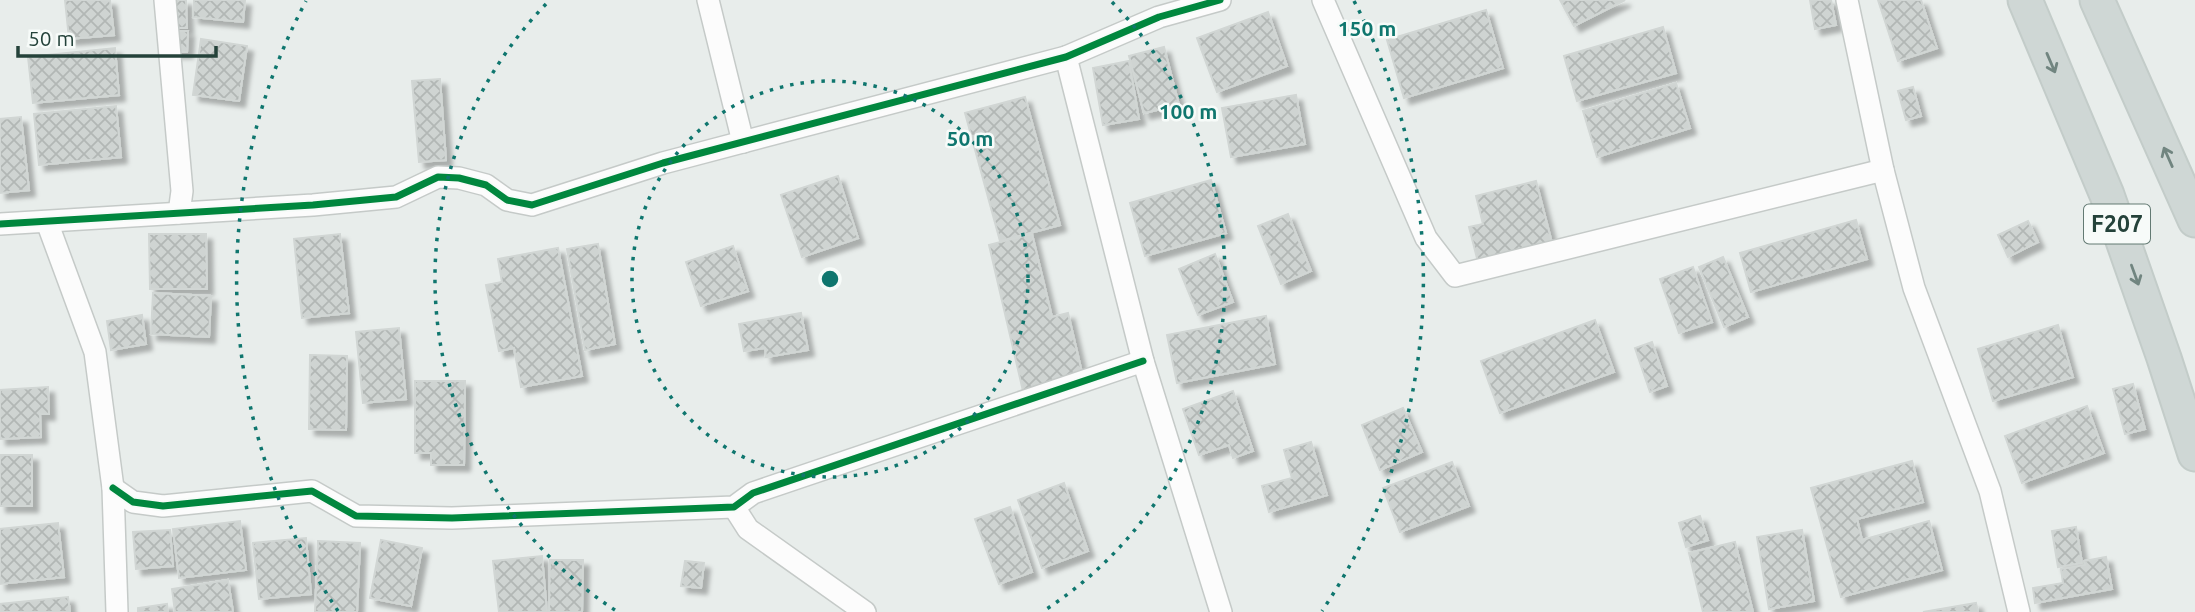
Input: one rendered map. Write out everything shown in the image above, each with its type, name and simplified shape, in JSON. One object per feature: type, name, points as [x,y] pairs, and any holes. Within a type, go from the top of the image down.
[{"type":"main road","name":"F207","points":[[2025,0],[2107,195],[2195,454]]},
{"type":"main road","name":"F207","points":[[2096,0],[2195,220]]},
{"type":"street","points":[[165,0],[182,191],[179,213]]},
{"type":"street","points":[[708,0],[743,142]]},
{"type":"street","points":[[0,225],[313,205],[396,197],[438,177],[459,178],[486,185],[507,200],[531,205],[663,163],[1066,57],[1155,9],[1220,0]]},
{"type":"street","points":[[1323,0],[1426,238],[1455,276],[1883,170]]},
{"type":"street","points":[[1847,0],[1883,170],[1914,288],[1990,491],[2019,612]]},
{"type":"street","points":[[1066,57],[1143,361],[1220,612]]},
{"type":"street","points":[[47,222],[95,352],[113,488],[117,612]]},
{"type":"street","points":[[113,488],[133,502],[163,506],[312,491],[356,516],[452,518],[734,508],[753,493],[1143,361]]},
{"type":"street","points":[[734,508],[748,529],[865,612]]},
{"type":"building","points":[[65,0],[110,0],[114,35],[69,39]]},
{"type":"building","points":[[168,0],[186,0],[187,28],[169,28]]},
{"type":"building","points":[[194,0],[245,0],[243,22],[193,17]]},
{"type":"building","points":[[1560,0],[1625,0],[1574,26]]},
{"type":"building","points":[[1810,0],[1831,0],[1836,25],[1815,29]]},
{"type":"building","points":[[1878,0],[1921,0],[1937,48],[1898,61]]},
{"type":"building","points":[[1486,10],[1503,68],[1404,98],[1387,40]]},
{"type":"building","points":[[1268,12],[1287,66],[1217,92],[1197,38]]},
{"type":"building","points":[[1663,27],[1676,73],[1577,101],[1564,56]]},
{"type":"building","points":[[171,31],[188,31],[187,52],[171,52]]},
{"type":"building","points":[[201,39],[247,46],[239,101],[193,95]]},
{"type":"building","points":[[1164,47],[1179,105],[1144,113],[1129,56]]},
{"type":"building","points":[[115,48],[119,95],[33,103],[28,57]]},
{"type":"building","points":[[1129,61],[1139,119],[1103,125],[1093,68]]},
{"type":"building","points":[[440,79],[446,160],[419,162],[412,81]]},
{"type":"building","points":[[1676,83],[1690,128],[1597,157],[1583,111]]},
{"type":"building","points":[[1913,87],[1921,116],[1906,120],[1898,91]]},
{"type":"building","points":[[1296,95],[1305,144],[1231,157],[1222,108]]},
{"type":"building","points":[[1025,97],[1060,225],[1000,241],[965,113]]},
{"type":"building","points":[[116,106],[121,157],[39,165],[34,114]]},
{"type":"building","points":[[21,117],[29,190],[0,193],[0,119]]},
{"type":"building","points":[[838,176],[858,238],[802,257],[781,195]]},
{"type":"building","points":[[1211,180],[1226,233],[1145,256],[1130,203]]},
{"type":"building","points":[[1536,181],[1553,247],[1479,266],[1469,227],[1483,224],[1476,196]]},
{"type":"building","points":[[1288,214],[1311,271],[1281,284],[1258,226]]},
{"type":"building","points":[[1856,220],[1867,259],[1751,292],[1740,253]]},
{"type":"building","points":[[2028,221],[2038,242],[2008,257],[1998,235]]},
{"type":"building","points":[[149,234],[206,234],[207,289],[150,289]]},
{"type":"building","points":[[340,234],[349,313],[302,318],[294,239]]},
{"type":"building","points":[[1032,234],[1052,317],[1068,313],[1083,377],[1023,391],[989,245]]},
{"type":"building","points":[[598,244],[615,344],[585,350],[567,249]]},
{"type":"building","points":[[733,246],[748,291],[701,306],[686,262]]},
{"type":"building","points":[[558,248],[582,376],[521,387],[514,348],[499,351],[486,285],[502,282],[498,259]]},
{"type":"building","points":[[1215,254],[1233,302],[1198,315],[1179,269]]},
{"type":"building","points":[[1723,257],[1748,317],[1724,327],[1699,267]]},
{"type":"building","points":[[1693,267],[1712,322],[1679,333],[1660,279]]},
{"type":"building","points":[[153,293],[211,296],[209,337],[151,334]]},
{"type":"building","points":[[801,313],[808,350],[766,357],[765,348],[744,351],[739,324]]},
{"type":"building","points":[[142,315],[146,344],[111,350],[107,321]]},
{"type":"building","points":[[1266,316],[1275,364],[1177,383],[1167,335]]},
{"type":"building","points":[[1595,320],[1614,372],[1500,413],[1481,361]]},
{"type":"building","points":[[2058,325],[2073,377],[1993,401],[1978,349]]},
{"type":"building","points":[[399,328],[406,399],[363,403],[356,332]]},
{"type":"building","points":[[1652,342],[1667,386],[1650,392],[1635,348]]},
{"type":"building","points":[[310,355],[347,356],[346,430],[309,429]]},
{"type":"building","points":[[415,381],[465,381],[464,465],[431,465],[431,453],[415,453]]},
{"type":"building","points":[[2133,384],[2145,429],[2125,434],[2113,389]]},
{"type":"building","points":[[48,387],[49,414],[40,414],[41,437],[0,439],[0,390]]},
{"type":"building","points":[[1233,391],[1253,451],[1233,458],[1229,445],[1199,455],[1183,409]]},
{"type":"building","points":[[2087,406],[2104,453],[2022,483],[2005,436]]},
{"type":"building","points":[[1403,408],[1422,452],[1380,470],[1362,425]]},
{"type":"building","points":[[1311,442],[1327,495],[1269,512],[1262,486],[1292,478],[1284,450]]},
{"type":"building","points":[[0,455],[32,455],[32,506],[0,506]]},
{"type":"building","points":[[1912,461],[1923,502],[1857,519],[1862,540],[1929,521],[1942,570],[1841,597],[1811,488]]},
{"type":"building","points":[[1452,462],[1469,506],[1400,532],[1383,488]]},
{"type":"building","points":[[1064,483],[1088,551],[1042,568],[1018,500]]},
{"type":"building","points":[[1010,507],[1032,572],[999,584],[975,519]]},
{"type":"building","points":[[1700,516],[1708,540],[1686,547],[1679,523]]},
{"type":"building","points":[[240,521],[246,570],[179,578],[173,529]]},
{"type":"building","points":[[58,523],[64,577],[0,584],[0,529]]},
{"type":"building","points":[[2076,527],[2082,563],[2058,567],[2052,531]]},
{"type":"building","points":[[170,530],[173,566],[136,569],[133,532]]},
{"type":"building","points":[[1802,530],[1814,601],[1769,609],[1757,537]]},
{"type":"building","points":[[306,538],[311,594],[259,599],[253,543]]},
{"type":"building","points":[[381,540],[422,548],[411,606],[370,598]]},
{"type":"building","points":[[318,541],[360,543],[357,612],[315,612]]},
{"type":"building","points":[[1735,542],[1753,612],[1703,612],[1689,553]]},
{"type":"building","points":[[542,556],[547,612],[499,612],[493,561]]},
{"type":"building","points":[[2106,557],[2112,589],[2035,603],[2033,588],[2063,583],[2061,569],[2085,565],[2084,561]]},
{"type":"building","points":[[550,560],[583,560],[582,612],[549,612]]},
{"type":"building","points":[[685,561],[704,563],[701,588],[681,586]]},
{"type":"building","points":[[228,580],[233,612],[175,612],[172,589]]},
{"type":"building","points":[[68,597],[70,612],[0,612],[0,604]]},
{"type":"building","points":[[1976,603],[1978,612],[1923,612]]},
{"type":"building","points":[[167,604],[168,612],[138,612],[138,608]]},
{"type":"cycle path","points":[[0,224],[313,205],[396,197],[438,177],[459,178],[486,185],[507,200],[532,205],[663,163],[1066,57],[1159,17],[1220,0]]},
{"type":"cycle path","points":[[113,488],[133,502],[163,506],[312,491],[356,516],[452,518],[734,507],[753,493],[1143,361]]}]
